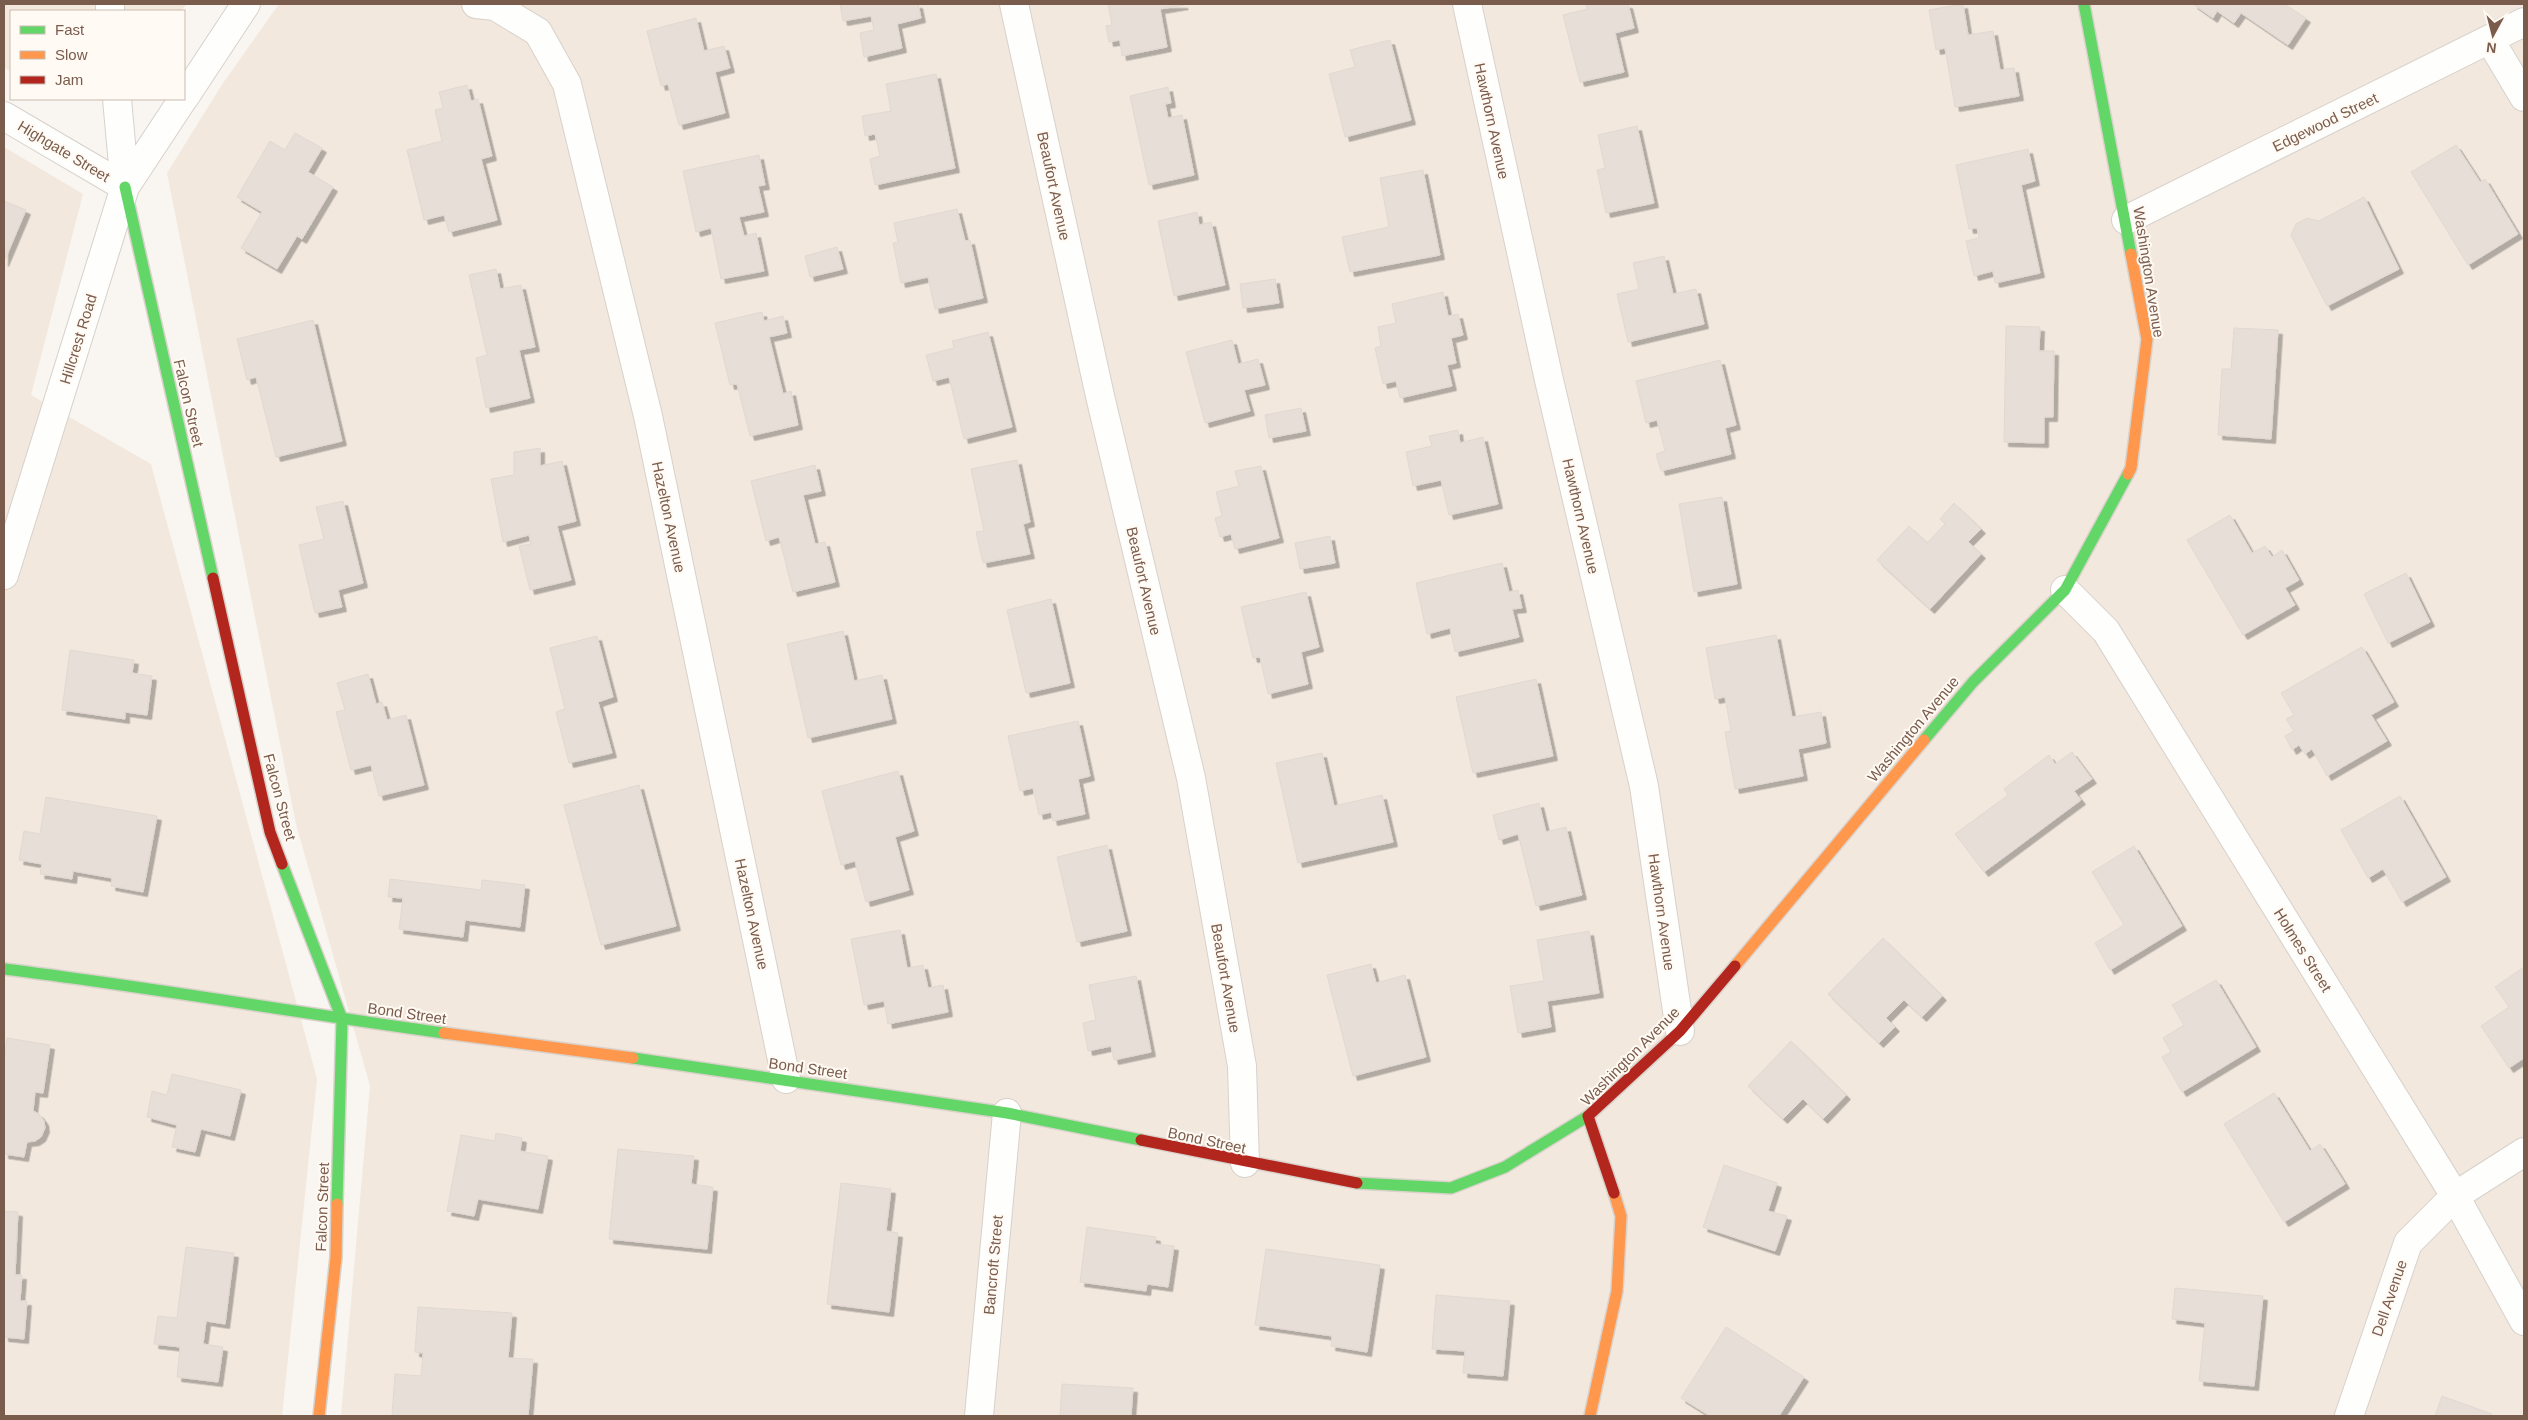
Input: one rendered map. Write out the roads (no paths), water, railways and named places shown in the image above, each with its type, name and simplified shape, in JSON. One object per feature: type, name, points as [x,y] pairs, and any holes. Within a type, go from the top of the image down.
[{"type":"street","points":[[185,96],[246,4]]},
{"type":"street","name":"Hazelton Avenue","points":[[476,4],[495,6],[538,32],[567,84],[648,416],[786,1079]]},
{"type":"street","name":"Beaufort Avenue","points":[[1014,4],[1100,396],[1190,778],[1242,1066],[1245,1163]]},
{"type":"street","name":"Hawthorn Avenue","points":[[1467,4],[1547,372],[1644,786],[1680,1031]]},
{"type":"street","name":"Washington Avenue","points":[[1590,1416],[1617,1291],[1621,1216],[1588,1116],[1680,1031],[1973,682],[2066,590],[2132,468],[2147,340],[2084,4]]},
{"type":"street","name":"Edgewood Street","points":[[2126,220],[2524,22]]},
{"type":"street","points":[[2490,40],[2524,97]]},
{"type":"street","name":"Hillcrest Road","points":[[5,568],[125,187],[117,100]]},
{"type":"street","points":[[125,187],[183,100]]},
{"type":"street","name":"Highgate Street","points":[[4,116],[125,187]]},
{"type":"street","name":"Falcon Street","points":[[125,187],[270,832],[342,1019],[336,1257],[319,1416]]},
{"type":"street","name":"Holmes Street","points":[[2066,590],[2106,631],[2455,1196],[2524,1321]]},
{"type":"street","name":"Bond Street","points":[[4,969],[135,985],[342,1019],[786,1079],[1007,1113],[1350,1183],[1451,1188],[1505,1167],[1588,1116]]},
{"type":"street","name":"Bancroft Street","points":[[979,1416],[1007,1113]]},
{"type":"street","name":"Dell Avenue","points":[[2349,1416],[2408,1243],[2455,1196],[2524,1152]]}]
